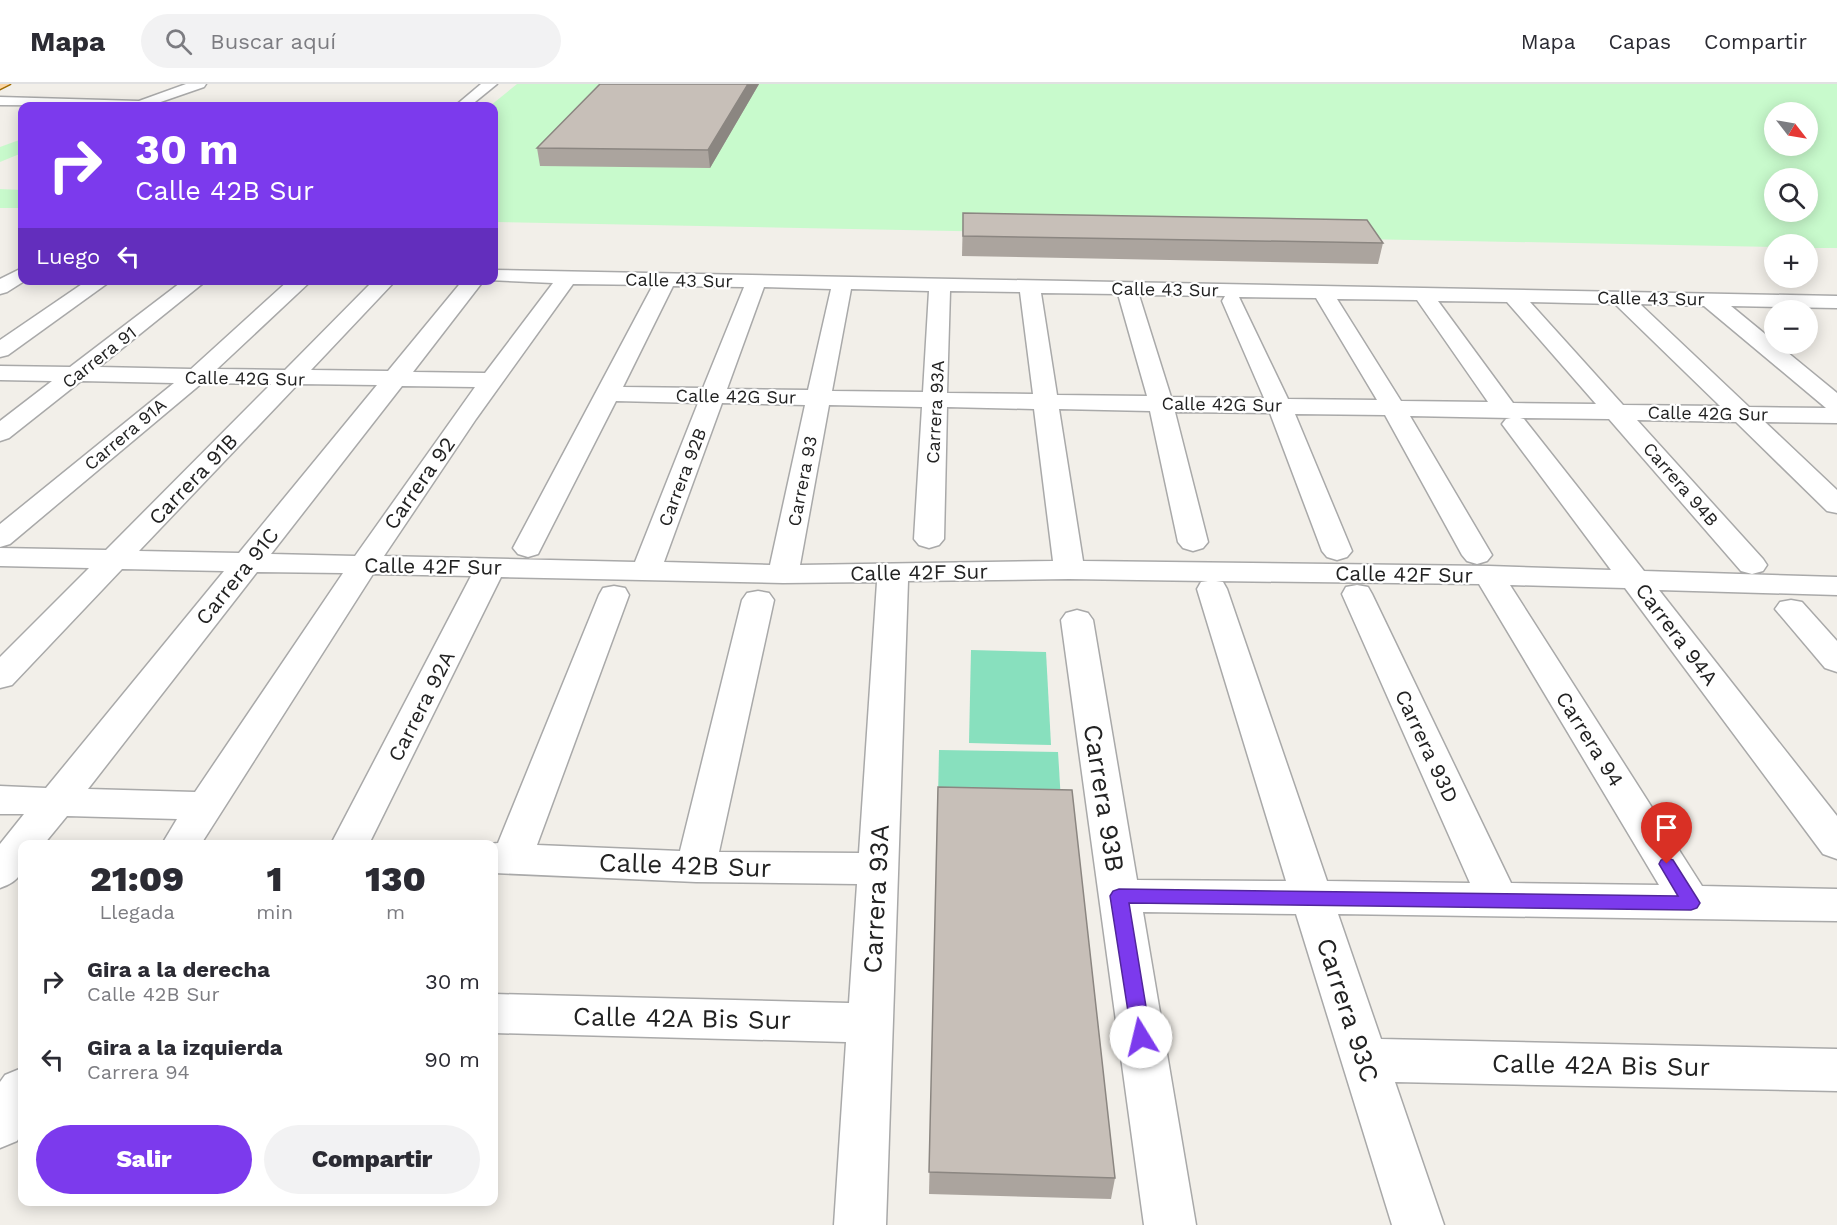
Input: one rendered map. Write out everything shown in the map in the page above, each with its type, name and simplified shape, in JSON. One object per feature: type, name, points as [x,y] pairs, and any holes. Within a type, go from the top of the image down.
[{"type":"street","points":[[148,102],[199,84]]},
{"type":"street","points":[[467,102],[490,84]]},
{"type":"street","points":[[0,101],[35,102]]},
{"type":"street","points":[[0,269],[18,269]]},
{"type":"street","name":"Calle 43 Sur","points":[[498,276],[1803,301],[1833,311]]},
{"type":"street","points":[[0,288],[18,277]]},
{"type":"street","name":"Carrera 92","points":[[184,840],[362,565],[490,380],[567,278]]},
{"type":"street","points":[[528,548],[666,280]]},
{"type":"street","name":"Carrera 92B","points":[[646,571],[756,281]]},
{"type":"street","name":"Carrera 93","points":[[783,573],[842,283]]},
{"type":"street","points":[[0,350],[95,285]]},
{"type":"street","name":"Carrera 91","points":[[0,433],[191,285]]},
{"type":"street","name":"Carrera 91A","points":[[0,538],[194,378],[296,285]]},
{"type":"street","name":"Carrera 91B","points":[[0,677],[381,285]]},
{"type":"street","name":"Carrera 91C","points":[[26,840],[470,285]]},
{"type":"street","name":"Carrera 93A","points":[[929,539],[940,285]]},
{"type":"street","points":[[1030,286],[1069,570]]},
{"type":"street","points":[[1127,289],[1161,403],[1193,542]]},
{"type":"street","name":"Carrera 94","points":[[1323,292],[1393,407],[1483,565],[1691,903]]},
{"type":"street","name":"Carrera 94A","points":[[1423,294],[1510,416],[1837,844]]},
{"type":"street","name":"Carrera 94B","points":[[1513,296],[1752,565]]},
{"type":"street","points":[[1620,297],[1837,505]]},
{"type":"street","points":[[1709,299],[1837,405]]},
{"type":"street","points":[[1232,301],[1279,405],[1337,551]]},
{"type":"street","name":"Calle 42G Sur","points":[[0,373],[194,378],[490,380]]},
{"type":"street","name":"Calle 42G Sur","points":[[608,394],[1393,407],[1510,416],[1617,411],[1837,416]]},
{"type":"street","name":"Calle 42F Sur","points":[[0,558],[783,573],[1483,565],[1635,579],[1837,586]]},
{"type":"street","name":"Carrera 92A","points":[[352,840],[491,567]]},
{"type":"street","name":"Carrera 93A","points":[[860,1225],[893,573]]},
{"type":"street","name":"Carrera 93C","points":[[1212,589],[1418,1225]]},
{"type":"street","name":"Carrera 93D","points":[[1357,594],[1498,899]]},
{"type":"street","points":[[503,858],[614,595]]},
{"type":"street","points":[[696,867],[758,600]]},
{"type":"street","points":[[1791,609],[1837,661]]},
{"type":"street","name":"Carrera 93B","points":[[1077,620],[1170,1225]]},
{"type":"street","points":[[0,800],[206,806]]},
{"type":"street","name":"Carrera 91C","points":[[0,872],[18,850]]},
{"type":"street","name":"Calle 42B Sur","points":[[503,858],[696,867],[877,869]]},
{"type":"street","points":[[1119,896],[1837,905]]},
{"type":"street","name":"Calle 42A Bis Sur","points":[[498,1014],[870,1023]]},
{"type":"street","name":"Calle 42A Bis Sur","points":[[1365,1060],[1837,1070]]},
{"type":"street","points":[[0,1125],[18,1096]]},
{"type":"green space","points":[[517,84],[1837,84],[1837,248],[1818,248],[1818,234],[1764,234],[1764,247],[498,222],[498,102],[495,102]]},
{"type":"green space","points":[[18,140],[18,155],[0,162],[0,147]]},
{"type":"green space","points":[[0,189],[18,190],[18,208],[0,208]]},
{"type":"green space","points":[[971,650],[1046,652],[1051,745],[969,743]]},
{"type":"green space","points":[[939,750],[1058,752],[1061,801],[938,798]]},
{"type":"building","points":[[600,84],[748,84],[708,150],[537,148]]},
{"type":"building","points":[[963,213],[1367,220],[1383,243],[963,236]]},
{"type":"building","points":[[938,787],[1072,790],[1115,1178],[929,1172]]},
{"type":"route","points":[[1141,1037],[1119,896],[1691,903],[1667,864]]}]
